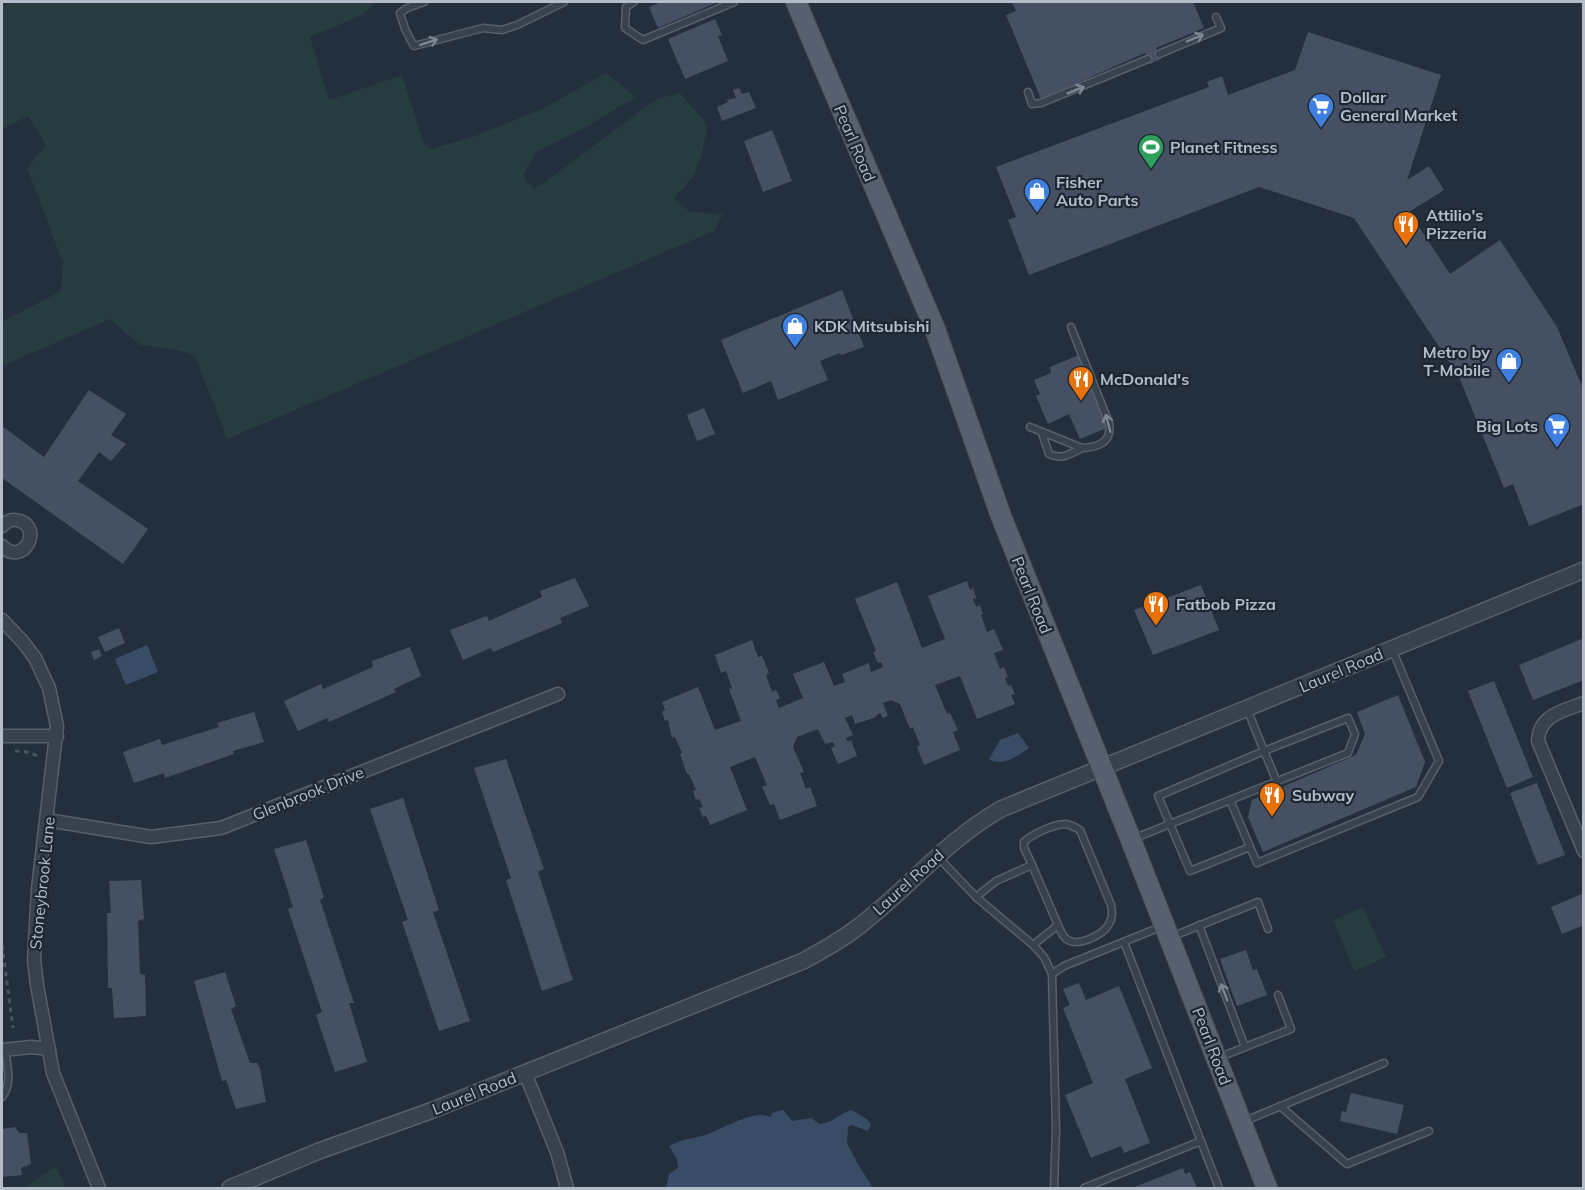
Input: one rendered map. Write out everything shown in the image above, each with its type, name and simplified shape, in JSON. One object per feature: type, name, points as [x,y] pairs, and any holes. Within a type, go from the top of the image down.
[{"type":"main road","name":"Pearl Road","points":[[796,2],[935,329],[1000,516],[1268,1188]]},
{"type":"street","points":[[2,526],[6,522],[16,520],[26,525],[30,534],[29,544],[22,551],[3,550]]},
{"type":"street","name":"Laurel Road","points":[[230,1188],[319,1151],[433,1110],[803,961],[832,945],[859,926],[960,836],[1001,809],[1584,570]]},
{"type":"street","name":"Stoneybrook Lane","points":[[2,620],[35,658],[49,688],[57,726],[38,890],[34,960],[53,1073],[99,1188]]},
{"type":"street","name":"Glenbrook Drive","points":[[47,820],[152,837],[221,828],[558,694]]},
{"type":"street","points":[[1584,703],[1549,717],[1542,724],[1539,732],[1539,741],[1584,851]]},
{"type":"street","points":[[2,736],[57,736]]},
{"type":"street","points":[[3,1049],[31,1047],[49,1049]]},
{"type":"street","points":[[525,1073],[557,1152],[567,1188]]},
{"type":"lane","points":[[424,2],[400,13],[414,46],[483,28],[502,30],[564,2]]},
{"type":"lane","points":[[634,2],[626,7],[625,28],[643,40],[734,2]]},
{"type":"lane","points":[[1159,54],[1221,28],[1216,17]]},
{"type":"lane","points":[[1028,92],[1032,104],[1041,103],[1148,59]]},
{"type":"lane","points":[[1042,433],[1049,454],[1055,457],[1066,457],[1082,448],[1101,443],[1108,439],[1110,433],[1109,423],[1071,327]]},
{"type":"lane","points":[[1030,428],[1082,448]]},
{"type":"lane","points":[[1230,800],[1257,863],[1418,797],[1439,761],[1392,649]]},
{"type":"lane","points":[[1247,709],[1277,782]]},
{"type":"lane","points":[[1131,840],[1170,824],[1230,800],[1277,782],[1348,753],[1355,734],[1348,718],[1158,796],[1170,824],[1190,871],[1250,847]]},
{"type":"lane","points":[[1068,824],[1080,830],[1111,905],[1112,918],[1108,926],[1097,934],[1075,942],[1069,941],[1063,936],[1032,865],[1024,848],[1024,842],[1028,837],[1060,825],[1068,824]]},
{"type":"lane","points":[[937,856],[976,897],[1033,945],[1044,957],[1052,974],[1056,1130],[1054,1188]]},
{"type":"lane","points":[[976,897],[996,881],[1032,865]]},
{"type":"lane","points":[[1052,974],[1064,966],[1124,942],[1199,925],[1258,902],[1268,929]]},
{"type":"lane","points":[[1033,945],[1058,925]]},
{"type":"lane","points":[[1199,925],[1245,1047]]},
{"type":"lane","points":[[1124,942],[1219,1188]]},
{"type":"lane","points":[[1216,1059],[1291,1029],[1278,995]]},
{"type":"lane","points":[[2,1097],[9,1084],[3,1049]]},
{"type":"lane","points":[[1241,1122],[1384,1063]]},
{"type":"lane","points":[[1280,1106],[1347,1164],[1429,1131]]},
{"type":"lane","points":[[1084,1188],[1201,1141]]},
{"type":"path","points":[[10,750],[42,757]]},
{"type":"path","points":[[2,945],[13,1028]]},
{"type":"green space","points":[[23,2],[377,2],[362,15],[310,37],[329,100],[402,75],[424,144],[430,149],[473,137],[544,108],[606,73],[636,97],[588,126],[536,152],[523,176],[535,189],[657,99],[680,93],[708,125],[701,157],[693,177],[674,198],[690,212],[723,214],[714,231],[227,439],[195,356],[178,350],[140,345],[110,319],[2,366],[2,322],[61,291],[63,263],[27,168],[46,145],[28,116],[2,129],[2,5]]},
{"type":"green space","points":[[1363,907],[1386,957],[1354,971],[1333,920]]},
{"type":"green space","points":[[56,1166],[66,1188],[24,1188]]},
{"type":"water","points":[[147,645],[158,672],[126,685],[115,659]]},
{"type":"water","points":[[1018,733],[1029,748],[1004,761],[989,759],[1000,740]]},
{"type":"water","points":[[783,1110],[792,1121],[811,1118],[820,1124],[851,1110],[867,1119],[871,1125],[868,1131],[852,1125],[848,1127],[847,1143],[873,1188],[666,1188],[669,1174],[678,1168],[677,1159],[669,1146],[682,1140],[705,1135],[744,1119],[760,1115],[771,1117],[772,1113]]},
{"type":"building","points":[[661,2],[718,2],[658,28],[649,7]]},
{"type":"building","points":[[1012,2],[1193,2],[1204,28],[1156,48],[1161,59],[1150,64],[1145,53],[1041,99],[1006,15],[1016,11]]},
{"type":"building","points":[[715,19],[722,35],[718,36],[728,61],[685,79],[668,39]]},
{"type":"building","points":[[1308,32],[1441,75],[1407,180],[1429,166],[1444,190],[1409,212],[1450,274],[1500,240],[1557,327],[1584,391],[1584,504],[1529,526],[1513,484],[1504,488],[1459,377],[1354,218],[1259,187],[1029,275],[1008,220],[1016,217],[996,167],[1209,87],[1207,82],[1222,76],[1228,95],[1295,70]]},
{"type":"building","points":[[739,88],[742,94],[749,92],[756,108],[722,121],[717,107],[728,102],[727,100],[736,98],[733,90]]},
{"type":"building","points":[[772,130],[792,181],[763,192],[744,141]]},
{"type":"building","points":[[842,290],[864,347],[820,361],[828,380],[778,400],[771,381],[743,393],[721,340]]},
{"type":"building","points":[[1079,355],[1107,428],[1080,439],[1069,414],[1048,424],[1036,396],[1040,394],[1034,380],[1051,373],[1050,367]]},
{"type":"building","points":[[89,390],[126,414],[111,435],[126,444],[111,461],[99,452],[78,481],[148,529],[123,564],[2,478],[2,426],[44,457]]},
{"type":"building","points":[[704,408],[715,434],[697,441],[687,415]]},
{"type":"building","points":[[575,578],[589,606],[560,618],[562,623],[493,652],[491,648],[463,660],[450,630],[487,616],[489,621],[542,597],[540,591]]},
{"type":"building","points":[[967,581],[970,590],[973,588],[976,607],[980,605],[987,632],[994,629],[1003,650],[994,653],[1000,669],[1004,667],[1008,677],[1005,678],[1008,686],[1011,685],[1015,694],[1011,695],[1015,704],[977,719],[960,676],[935,685],[947,714],[950,713],[958,730],[953,732],[960,750],[924,765],[913,727],[910,729],[900,704],[891,700],[883,703],[888,716],[883,718],[880,713],[874,718],[855,724],[852,715],[845,718],[853,735],[846,738],[848,742],[851,740],[857,756],[838,764],[831,748],[835,746],[833,742],[825,744],[818,729],[797,737],[793,747],[804,772],[800,773],[806,789],[810,787],[817,806],[780,820],[774,804],[770,805],[762,787],[767,785],[755,757],[730,767],[747,810],[710,825],[699,808],[703,807],[699,799],[696,800],[693,791],[696,790],[687,774],[680,754],[682,753],[675,737],[672,738],[668,720],[665,721],[662,702],[698,687],[715,730],[741,721],[729,689],[732,688],[726,671],[721,673],[715,655],[752,640],[758,657],[762,656],[769,673],[766,675],[772,692],[776,690],[780,698],[776,700],[779,708],[803,698],[793,674],[824,662],[834,686],[845,682],[842,674],[869,663],[871,672],[883,667],[881,662],[878,663],[873,652],[876,651],[855,599],[897,582],[922,648],[945,639],[928,596]]},
{"type":"building","points":[[1201,585],[1219,630],[1153,655],[1134,610]]},
{"type":"building","points":[[119,628],[125,643],[105,652],[98,637]]},
{"type":"building","points":[[1584,638],[1584,680],[1533,700],[1519,665]]},
{"type":"building","points":[[410,647],[421,676],[394,689],[396,692],[329,722],[327,718],[298,731],[284,701],[321,684],[323,689],[373,667],[372,661]]},
{"type":"building","points":[[99,649],[102,656],[94,660],[91,652]]},
{"type":"building","points":[[1494,681],[1533,777],[1507,788],[1468,691]]},
{"type":"building","points":[[1398,695],[1425,762],[1416,787],[1263,852],[1248,817],[1252,800],[1356,755],[1365,734],[1357,712]]},
{"type":"building","points":[[254,712],[264,742],[233,751],[234,754],[165,778],[164,773],[134,783],[123,752],[160,739],[162,745],[219,727],[217,723]]},
{"type":"building","points":[[506,759],[544,869],[538,872],[573,980],[542,991],[506,880],[511,878],[474,768]]},
{"type":"building","points":[[1537,783],[1565,855],[1538,865],[1510,793]]},
{"type":"building","points":[[403,798],[439,910],[433,912],[470,1021],[439,1031],[402,922],[408,920],[370,809]]},
{"type":"building","points":[[306,840],[324,897],[320,900],[354,1003],[349,1003],[367,1062],[335,1072],[316,1015],[322,1012],[288,909],[293,907],[274,849]]},
{"type":"building","points":[[141,880],[144,919],[138,921],[140,974],[145,975],[146,1016],[114,1018],[112,988],[108,988],[107,913],[111,913],[109,881]]},
{"type":"building","points":[[1584,893],[1584,925],[1562,934],[1551,907]]},
{"type":"building","points":[[1246,950],[1253,970],[1257,969],[1267,995],[1237,1006],[1220,959]]},
{"type":"building","points":[[225,972],[236,1006],[231,1009],[250,1063],[257,1063],[260,1069],[266,1102],[236,1109],[226,1080],[222,1081],[194,981]]},
{"type":"building","points":[[1079,983],[1086,1000],[1119,986],[1152,1068],[1125,1079],[1150,1143],[1124,1153],[1121,1146],[1091,1158],[1065,1095],[1093,1083],[1063,1008],[1070,1005],[1063,989]]},
{"type":"building","points":[[1351,1093],[1404,1105],[1397,1134],[1340,1121],[1342,1111],[1346,1112]]},
{"type":"building","points":[[15,1127],[19,1133],[27,1133],[31,1164],[21,1168],[22,1175],[2,1177],[2,1129]]},
{"type":"building","points":[[1183,1168],[1185,1174],[1190,1172],[1197,1188],[1132,1188]]},
{"type":"place","name":"Dollar General Market","points":[[1321,129]]},
{"type":"place","name":"Planet Fitness","points":[[1151,170]]},
{"type":"place","name":"Fisher Auto Parts","points":[[1037,214]]},
{"type":"place","name":"Attilio's Pizzeria","points":[[1406,247]]},
{"type":"place","name":"KDK Mitsubishi","points":[[795,349]]},
{"type":"place","name":"Metro by T-Mobile","points":[[1509,384]]},
{"type":"place","name":"McDonald's","points":[[1081,402]]},
{"type":"place","name":"Big Lots","points":[[1557,449]]},
{"type":"place","name":"Fatbob Pizza","points":[[1156,627]]},
{"type":"place","name":"Subway","points":[[1272,818]]}]
